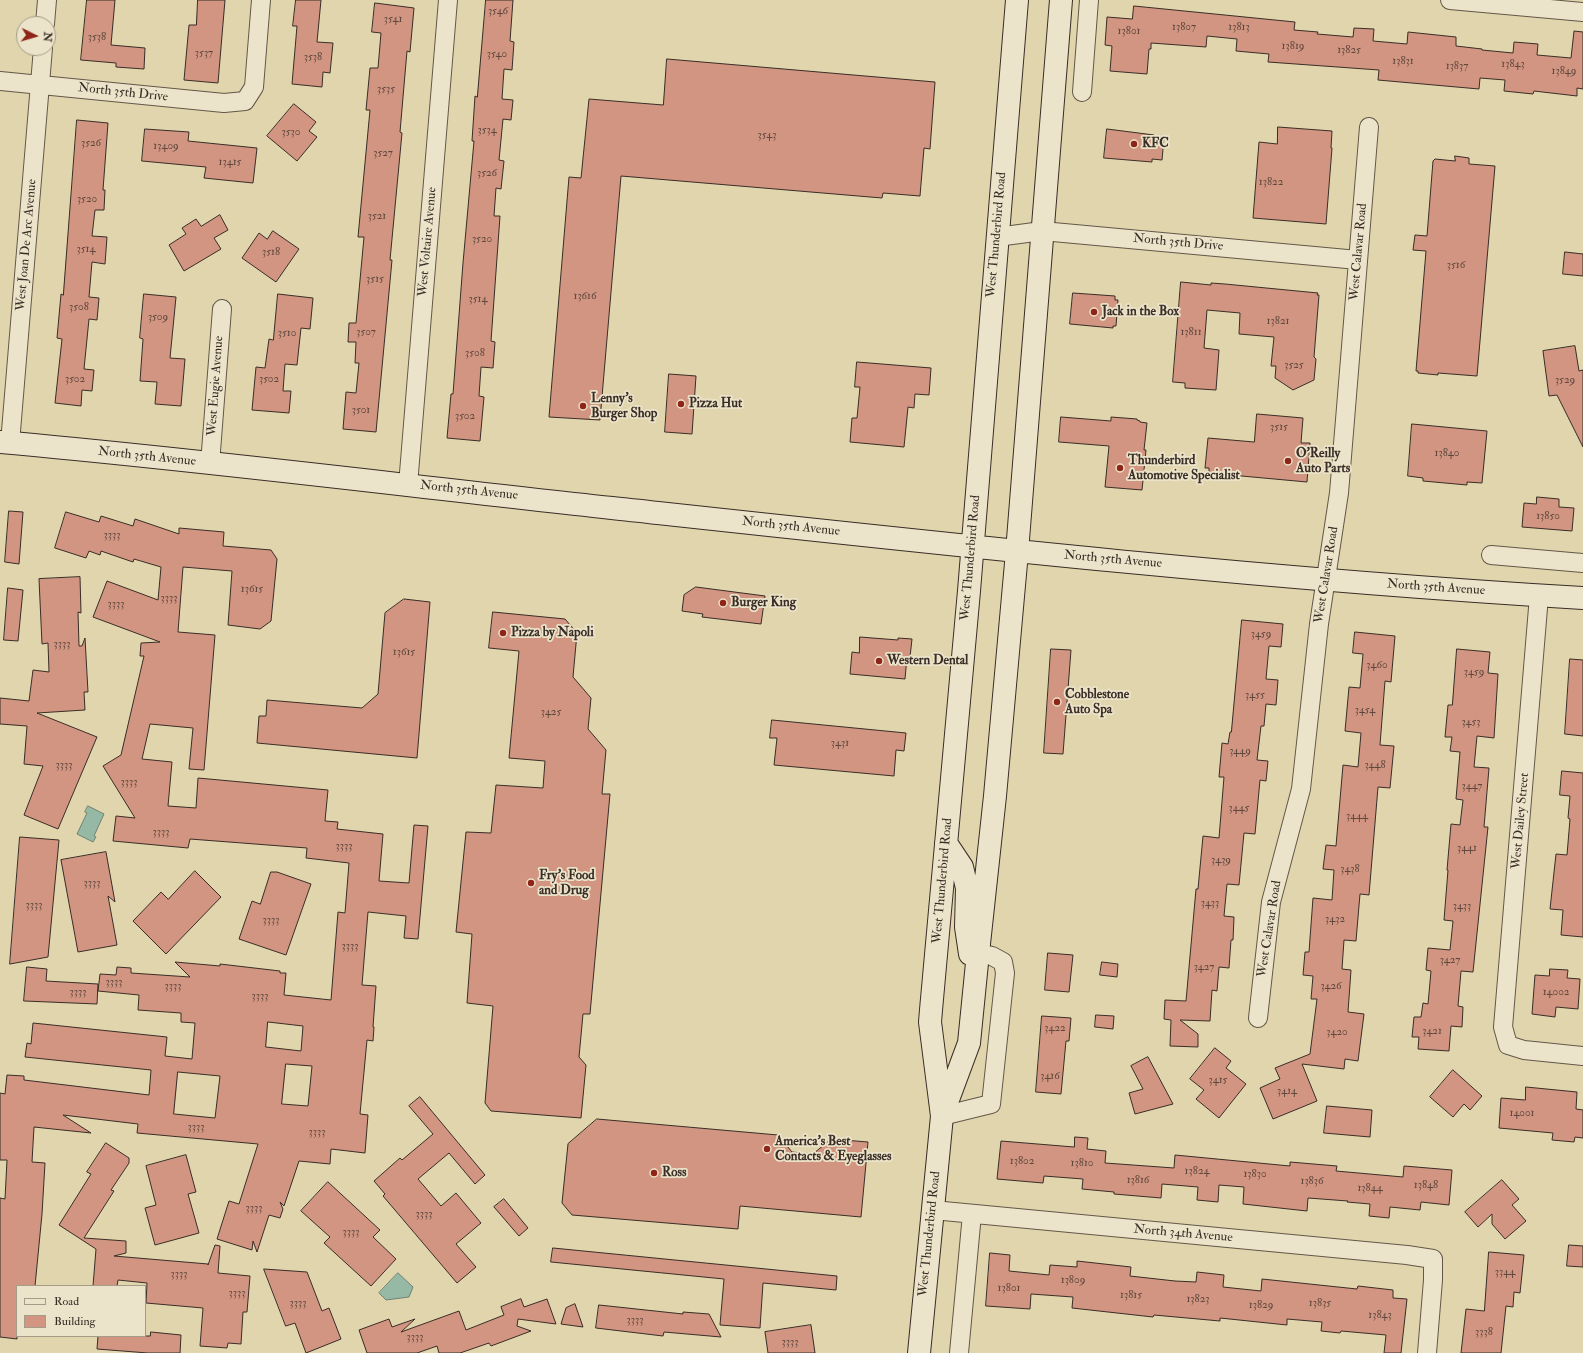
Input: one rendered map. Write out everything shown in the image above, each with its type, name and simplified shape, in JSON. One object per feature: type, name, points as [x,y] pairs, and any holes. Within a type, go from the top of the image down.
[{"type":"main road","name":"West Thunderbird Road","points":[[919,1353],[942,1116],[930,1022],[972,548],[1017,0]]},
{"type":"main road","name":"West Thunderbird Road","points":[[942,1116],[968,1043],[995,796],[1017,552],[1061,0]]},
{"type":"main road","name":"North 35th Avenue","points":[[5,442],[408,484],[972,548],[1327,579],[1539,596],[1583,598]]},
{"type":"main road","points":[[946,843],[962,867],[967,888],[966,927],[974,984]]},
{"type":"street","points":[[46,16],[47,0]]},
{"type":"street","name":"North 35th Drive","points":[[0,81],[224,103],[245,101],[254,86],[261,0]]},
{"type":"street","name":"West Voltaire Avenue","points":[[408,484],[448,0]]},
{"type":"street","points":[[1082,92],[1089,0]]},
{"type":"street","points":[[1450,0],[1583,12]]},
{"type":"street","name":"West Joan De Arc Avenue","points":[[5,442],[42,56]]},
{"type":"street","name":"West Calavar Road","points":[[1258,1018],[1272,902],[1301,788],[1319,624],[1339,493],[1369,127]]},
{"type":"street","name":"North 35th Drive","points":[[997,237],[1042,230],[1358,260]]},
{"type":"street","name":"West Eugie Avenue","points":[[210,464],[222,309]]},
{"type":"street","points":[[1491,555],[1583,563]]},
{"type":"street","name":"West Dailey Street","points":[[1539,596],[1503,1027],[1508,1045],[1524,1050],[1583,1056]]},
{"type":"street","points":[[942,1116],[991,1104],[1005,973],[1003,962],[992,956],[978,953]]},
{"type":"street","name":"North 34th Avenue","points":[[933,1210],[1399,1254],[1433,1260],[1433,1280],[1427,1353]]},
{"type":"street","points":[[959,1353],[972,1214]]},
{"type":"shaded area","points":[[88,806],[104,814],[94,836],[96,837],[93,842],[77,834],[87,813],[85,812]]},
{"type":"shaded area","points":[[398,1273],[413,1287],[409,1297],[386,1300],[379,1293]]},
{"type":"building","points":[[87,0],[115,0],[111,45],[145,48],[144,69],[116,67],[116,63],[81,60]]},
{"type":"building","points":[[198,0],[225,0],[218,83],[184,80],[189,25],[196,25]]},
{"type":"building","points":[[296,0],[321,0],[317,42],[333,43],[330,73],[323,72],[322,87],[292,84],[297,26],[293,26]]},
{"type":"building","points":[[486,0],[513,0],[510,41],[514,42],[512,70],[504,69],[502,99],[513,100],[511,120],[503,119],[499,160],[504,161],[501,189],[496,188],[494,216],[500,216],[491,341],[495,342],[493,368],[481,367],[479,396],[484,397],[480,441],[447,438],[451,394],[453,394],[474,141],[472,141],[475,96],[477,97]]},
{"type":"building","points":[[375,3],[414,8],[410,52],[407,51],[400,132],[402,133],[390,260],[392,260],[376,432],[343,429],[346,392],[356,393],[359,363],[355,363],[356,342],[348,342],[349,323],[356,323],[364,237],[358,237],[370,110],[366,110],[370,68],[378,68],[381,33],[372,32]]},
{"type":"building","points":[[1134,6],[1295,22],[1294,30],[1318,32],[1317,34],[1353,37],[1354,28],[1374,29],[1373,41],[1407,44],[1408,32],[1456,37],[1456,46],[1513,53],[1514,42],[1538,44],[1537,55],[1571,58],[1574,31],[1583,32],[1583,89],[1577,88],[1577,96],[1534,91],[1533,94],[1504,91],[1505,80],[1480,78],[1479,89],[1378,80],[1379,70],[1268,62],[1269,54],[1236,51],[1237,39],[1207,36],[1206,47],[1151,43],[1151,49],[1149,49],[1147,74],[1110,71],[1112,46],[1105,45],[1107,17],[1132,19]]},
{"type":"building","points":[[667,59],[935,82],[930,149],[924,148],[920,196],[883,193],[882,198],[621,176],[600,420],[549,417],[569,177],[581,178],[589,99],[663,105]]},
{"type":"building","points":[[294,104],[316,122],[309,131],[317,137],[297,161],[267,136]]},
{"type":"building","points":[[77,120],[108,123],[103,190],[105,190],[104,210],[95,210],[92,236],[107,237],[105,264],[92,262],[89,297],[99,298],[97,320],[89,319],[84,369],[94,370],[92,391],[82,390],[81,406],[55,403],[62,339],[57,338],[61,294],[63,295]]},
{"type":"building","points":[[1278,127],[1332,131],[1326,224],[1253,218],[1259,142],[1277,144]]},
{"type":"building","points":[[145,129],[189,132],[188,141],[257,148],[253,183],[204,178],[206,167],[142,161]]},
{"type":"building","name":"KFC","points":[[1107,129],[1164,137],[1162,160],[1152,159],[1152,162],[1104,158]]},
{"type":"building","points":[[1455,156],[1469,158],[1469,164],[1495,166],[1477,376],[1438,373],[1438,375],[1418,373],[1418,371],[1416,371],[1426,251],[1413,250],[1415,235],[1427,236],[1433,161],[1435,159],[1455,161]]},
{"type":"building","points":[[220,215],[228,230],[214,238],[221,249],[184,271],[169,245],[186,234],[182,228],[196,219],[201,226]]},
{"type":"building","points":[[273,231],[299,249],[276,282],[242,258],[259,233],[267,239]]},
{"type":"building","points":[[1565,252],[1583,254],[1583,276],[1563,274]]},
{"type":"building","points":[[1181,282],[1211,285],[1211,283],[1225,284],[1318,293],[1314,380],[1293,390],[1275,378],[1276,366],[1271,366],[1274,337],[1239,334],[1240,313],[1207,310],[1204,348],[1219,350],[1216,390],[1185,388],[1185,383],[1173,382]]},
{"type":"building","name":"Jack in the Box","points":[[1073,293],[1115,296],[1115,300],[1118,300],[1116,326],[1113,326],[1113,328],[1070,324]]},
{"type":"building","points":[[144,294],[176,297],[170,358],[185,359],[181,406],[155,404],[157,382],[140,381],[143,339],[140,338]]},
{"type":"building","points":[[278,294],[313,298],[310,329],[301,328],[297,365],[285,364],[283,391],[291,391],[289,413],[252,410],[256,367],[265,368],[269,339],[273,340]]},
{"type":"building","points":[[1575,346],[1579,371],[1583,370],[1583,447],[1557,395],[1549,396],[1543,351]]},
{"type":"building","points":[[857,362],[931,368],[929,395],[915,394],[914,408],[908,407],[904,447],[850,442],[852,418],[857,418],[860,387],[855,387]]},
{"type":"building","name":"Pizza Hut","points":[[669,374],[696,376],[692,434],[665,432]]},
{"type":"building","points":[[1257,414],[1303,418],[1301,443],[1310,443],[1307,482],[1209,473],[1209,468],[1205,468],[1208,438],[1254,442]]},
{"type":"building","points":[[1061,417],[1111,421],[1111,417],[1137,419],[1140,422],[1147,423],[1142,490],[1105,487],[1109,446],[1059,442]]},
{"type":"building","points":[[1412,424],[1487,431],[1482,483],[1467,482],[1467,485],[1423,481],[1423,478],[1408,476]]},
{"type":"building","points":[[1537,497],[1559,499],[1559,507],[1574,508],[1572,531],[1522,527],[1524,503],[1536,504]]},
{"type":"building","points":[[9,511],[23,512],[19,564],[5,562]]},
{"type":"building","points":[[66,512],[99,522],[101,516],[133,526],[135,519],[179,534],[179,528],[224,532],[223,546],[271,550],[277,559],[271,621],[260,629],[228,625],[232,571],[183,567],[178,632],[215,635],[204,770],[189,769],[193,728],[150,724],[142,759],[172,762],[168,806],[196,808],[198,778],[328,790],[325,821],[338,822],[337,829],[383,834],[379,881],[409,883],[414,825],[428,826],[418,939],[404,938],[406,916],[368,912],[362,985],[376,986],[373,1041],[367,1040],[360,1114],[368,1115],[365,1153],[331,1149],[330,1164],[299,1161],[284,1206],[280,1202],[283,1209],[280,1218],[269,1215],[257,1252],[253,1241],[252,1250],[217,1239],[229,1201],[239,1204],[258,1144],[137,1133],[138,1124],[63,1115],[91,1133],[34,1127],[32,1162],[45,1163],[42,1214],[35,1285],[16,1285],[17,1339],[0,1337],[0,1198],[5,1199],[7,1160],[0,1160],[0,1093],[5,1094],[7,1075],[24,1076],[24,1080],[149,1095],[151,1070],[25,1057],[27,1043],[31,1044],[33,1023],[167,1037],[165,1056],[192,1059],[195,1023],[181,1022],[181,1013],[138,1010],[139,995],[98,991],[100,974],[116,975],[117,967],[131,968],[131,973],[190,977],[175,962],[220,966],[220,964],[280,971],[280,973],[286,973],[284,995],[331,1000],[338,912],[345,913],[349,863],[306,858],[307,848],[190,839],[188,848],[113,841],[116,816],[135,818],[103,766],[121,755],[144,656],[140,656],[141,643],[160,642],[93,617],[107,581],[158,600],[161,567],[134,559],[133,562],[101,551],[100,555],[89,551],[86,558],[55,548]],"holes":[[[268,1022],[303,1026],[301,1051],[266,1047]],[[286,1064],[312,1066],[308,1106],[282,1104]],[[178,1072],[220,1076],[215,1118],[174,1114]]]},
{"type":"building","points":[[80,577],[81,613],[78,612],[79,646],[82,646],[85,638],[88,692],[84,692],[85,710],[37,713],[97,737],[58,829],[24,815],[43,766],[24,764],[27,726],[0,724],[0,698],[29,701],[33,670],[49,672],[48,643],[42,644],[39,579]]},
{"type":"building","name":"Burger King","points":[[696,587],[765,596],[761,624],[702,617],[703,614],[682,611],[684,595]]},
{"type":"building","points":[[8,588],[23,590],[18,641],[4,640]]},
{"type":"building","points":[[404,599],[430,602],[417,758],[257,743],[259,716],[266,716],[267,700],[362,708],[378,694],[385,613]]},
{"type":"building","points":[[493,612],[565,619],[577,633],[573,677],[591,698],[588,729],[606,750],[602,794],[610,794],[590,1014],[583,1014],[579,1057],[586,1065],[581,1118],[491,1111],[485,1103],[493,1006],[467,1003],[472,934],[456,932],[466,832],[491,833],[496,785],[543,788],[545,761],[509,758],[519,651],[489,648]]},
{"type":"building","points":[[1242,620],[1283,624],[1281,647],[1269,646],[1266,679],[1278,680],[1276,705],[1266,704],[1264,726],[1261,726],[1257,760],[1268,761],[1266,781],[1260,780],[1255,834],[1244,833],[1239,885],[1227,884],[1224,916],[1234,917],[1233,940],[1231,940],[1229,968],[1219,967],[1217,991],[1212,990],[1210,1021],[1180,1020],[1198,1034],[1198,1047],[1170,1046],[1171,1020],[1164,1019],[1165,1000],[1186,1001],[1196,889],[1198,889],[1203,836],[1219,838],[1224,777],[1219,777],[1222,743],[1228,744],[1231,732]]},
{"type":"building","points":[[1355,632],[1395,636],[1391,682],[1385,681],[1380,745],[1394,746],[1390,788],[1378,787],[1369,895],[1360,894],[1356,941],[1344,940],[1342,969],[1351,970],[1348,1012],[1364,1014],[1358,1061],[1345,1059],[1344,1069],[1302,1064],[1317,1101],[1273,1119],[1260,1088],[1280,1079],[1275,1068],[1310,1054],[1317,999],[1311,999],[1313,976],[1303,975],[1305,952],[1309,952],[1313,898],[1332,900],[1334,870],[1323,869],[1326,845],[1336,846],[1343,765],[1358,767],[1361,733],[1345,731],[1349,687],[1360,688],[1363,654],[1353,653]]},
{"type":"building","name":"Western Dental","points":[[860,637],[898,640],[898,638],[912,639],[910,657],[907,657],[905,679],[850,674],[852,652],[859,653]]},
{"type":"building","name":"Cobblestone Auto Spa","points":[[1051,649],[1071,650],[1063,754],[1044,753]]},
{"type":"building","points":[[1457,649],[1490,652],[1488,673],[1498,674],[1494,738],[1477,736],[1474,767],[1489,768],[1484,827],[1488,827],[1473,972],[1461,971],[1458,1006],[1463,1007],[1462,1027],[1451,1026],[1449,1051],[1418,1049],[1419,1037],[1412,1037],[1414,1017],[1421,1017],[1423,1003],[1428,1004],[1431,971],[1426,970],[1428,948],[1450,950],[1453,921],[1444,920],[1447,870],[1451,824],[1460,825],[1463,800],[1456,799],[1460,752],[1450,751],[1452,737],[1445,737],[1448,705],[1452,705]]},
{"type":"building","points":[[1570,659],[1583,660],[1583,736],[1565,734]]},
{"type":"building","points":[[772,720],[906,733],[904,751],[896,750],[894,776],[774,765],[777,738],[770,738]]},
{"type":"building","points":[[1562,771],[1583,773],[1583,937],[1561,935],[1563,910],[1550,909],[1556,854],[1567,855],[1570,796],[1560,795]]},
{"type":"building","points":[[20,837],[59,840],[48,957],[10,964]]},
{"type":"building","points":[[106,852],[115,902],[108,896],[117,945],[78,952],[61,860]]},
{"type":"building","points":[[195,871],[221,897],[166,954],[133,921],[161,892],[168,899]]},
{"type":"building","points":[[271,872],[277,872],[311,884],[286,955],[239,939],[252,901],[260,904]]},
{"type":"building","points":[[1048,953],[1073,955],[1069,992],[1045,990]]},
{"type":"building","points":[[1102,962],[1118,964],[1117,977],[1100,975]]},
{"type":"building","points":[[27,967],[47,969],[46,981],[98,984],[97,1004],[24,1001]]},
{"type":"building","points":[[1550,969],[1568,970],[1567,978],[1580,979],[1578,1009],[1556,1007],[1555,1017],[1532,1014],[1535,975],[1549,976]]},
{"type":"building","points":[[1096,1015],[1114,1016],[1113,1029],[1095,1027]]},
{"type":"building","points":[[1042,1016],[1071,1018],[1069,1041],[1066,1041],[1061,1094],[1036,1092]]},
{"type":"building","points":[[1215,1048],[1231,1061],[1226,1068],[1246,1084],[1219,1118],[1196,1099],[1204,1090],[1190,1079]]},
{"type":"building","points":[[1148,1057],[1173,1104],[1135,1114],[1129,1093],[1143,1089],[1131,1066]]},
{"type":"building","points":[[1453,1070],[1482,1096],[1470,1110],[1464,1104],[1453,1117],[1430,1097]]},
{"type":"building","points":[[1526,1087],[1577,1092],[1576,1109],[1583,1110],[1583,1138],[1575,1137],[1574,1142],[1552,1140],[1553,1133],[1499,1128],[1501,1098],[1525,1100]]},
{"type":"building","points":[[420,1097],[485,1175],[475,1184],[449,1153],[418,1179],[441,1206],[456,1193],[481,1223],[456,1244],[476,1267],[457,1283],[383,1196],[385,1194],[374,1181],[400,1158],[402,1160],[433,1134],[409,1106]]},
{"type":"building","points":[[1327,1106],[1372,1110],[1370,1137],[1324,1133]]},
{"type":"building","name":"Ross","points":[[597,1119],[778,1135],[792,1152],[813,1154],[831,1139],[868,1142],[861,1217],[740,1206],[738,1229],[572,1215],[562,1203],[568,1144]]},
{"type":"building","points":[[1075,1137],[1088,1138],[1087,1149],[1106,1151],[1105,1163],[1174,1168],[1175,1155],[1290,1166],[1290,1162],[1337,1166],[1336,1171],[1403,1177],[1404,1166],[1452,1170],[1449,1205],[1421,1202],[1420,1210],[1390,1207],[1389,1218],[1369,1216],[1370,1204],[1347,1202],[1348,1201],[1308,1198],[1307,1211],[1243,1204],[1244,1187],[1219,1185],[1218,1202],[1197,1200],[1198,1187],[1162,1184],[1161,1198],[1114,1194],[1114,1192],[1082,1189],[1083,1179],[1044,1176],[1043,1183],[997,1179],[1001,1141],[1074,1147]]},
{"type":"building","points":[[106,1143],[129,1158],[129,1163],[111,1190],[114,1191],[84,1238],[126,1241],[126,1253],[114,1256],[208,1265],[215,1245],[220,1246],[218,1273],[250,1276],[247,1312],[243,1312],[241,1344],[228,1343],[227,1348],[200,1346],[203,1308],[146,1303],[147,1283],[118,1280],[117,1285],[93,1285],[96,1249],[59,1225],[91,1174],[87,1172]]},
{"type":"building","points":[[186,1155],[196,1192],[188,1194],[199,1233],[155,1245],[145,1208],[156,1205],[146,1166]]},
{"type":"building","points":[[1502,1180],[1519,1199],[1512,1205],[1526,1221],[1505,1239],[1492,1224],[1492,1214],[1478,1227],[1465,1212]]},
{"type":"building","points":[[328,1182],[380,1230],[373,1237],[396,1259],[371,1286],[324,1243],[330,1237],[301,1211]]},
{"type":"building","points":[[504,1199],[528,1228],[519,1236],[494,1207]]},
{"type":"building","points":[[1569,1245],[1583,1246],[1583,1267],[1567,1266]]},
{"type":"building","points":[[553,1248],[837,1276],[836,1290],[763,1283],[760,1328],[720,1325],[724,1279],[551,1262]]},
{"type":"building","points":[[1489,1252],[1524,1255],[1520,1293],[1514,1292],[1513,1307],[1506,1306],[1501,1353],[1461,1353],[1466,1309],[1484,1311]]},
{"type":"building","points":[[990,1253],[1010,1255],[1009,1271],[1049,1275],[1050,1265],[1077,1267],[1077,1261],[1131,1267],[1130,1276],[1175,1281],[1196,1282],[1197,1272],[1224,1275],[1223,1287],[1261,1291],[1262,1279],[1357,1289],[1358,1286],[1393,1290],[1393,1298],[1407,1299],[1401,1353],[1384,1353],[1386,1335],[1341,1331],[1340,1333],[1321,1331],[1322,1322],[1287,1319],[1287,1325],[1220,1318],[1220,1321],[1154,1315],[1153,1317],[1072,1308],[1073,1297],[1031,1294],[1030,1309],[986,1306]]},
{"type":"building","points":[[264,1269],[307,1272],[322,1311],[329,1308],[341,1339],[306,1353],[295,1323],[286,1326]]},
{"type":"building","points":[[521,1299],[524,1307],[547,1299],[556,1324],[518,1319],[517,1326],[531,1331],[491,1346],[489,1343],[460,1353],[439,1353],[437,1346],[417,1353],[367,1353],[359,1330],[389,1319],[392,1327],[415,1319],[401,1332],[459,1311],[466,1330],[504,1315],[501,1307]]},
{"type":"building","points":[[575,1304],[583,1327],[561,1324],[566,1308]]},
{"type":"building","points":[[599,1305],[683,1314],[683,1312],[709,1314],[721,1337],[664,1332],[663,1336],[596,1328]]},
{"type":"building","points":[[811,1325],[815,1353],[768,1353],[765,1332]]},
{"type":"building","points":[[151,1332],[181,1335],[180,1353],[148,1353],[97,1349],[98,1337],[150,1336]]},
{"type":"place","name":"KFC","points":[[1134,144]]},
{"type":"place","name":"Jack in the Box","points":[[1094,312]]},
{"type":"place","name":"Pizza Hut","points":[[681,404]]},
{"type":"place","name":"Lenny's Burger Shop","points":[[583,406]]},
{"type":"place","name":"O'Reilly Auto Parts","points":[[1288,461]]},
{"type":"place","name":"Thunderbird Automotive Specialist","points":[[1120,468]]},
{"type":"place","name":"Burger King","points":[[723,603]]},
{"type":"place","name":"Pizza by Napoli","points":[[503,633]]},
{"type":"place","name":"Western Dental","points":[[879,661]]},
{"type":"place","name":"Cobblestone Auto Spa","points":[[1057,702]]},
{"type":"place","name":"Fry's Food and Drug","points":[[531,883]]},
{"type":"place","name":"America's Best Contacts & Eyeglasses","points":[[767,1149]]},
{"type":"place","name":"Ross","points":[[654,1173]]}]
